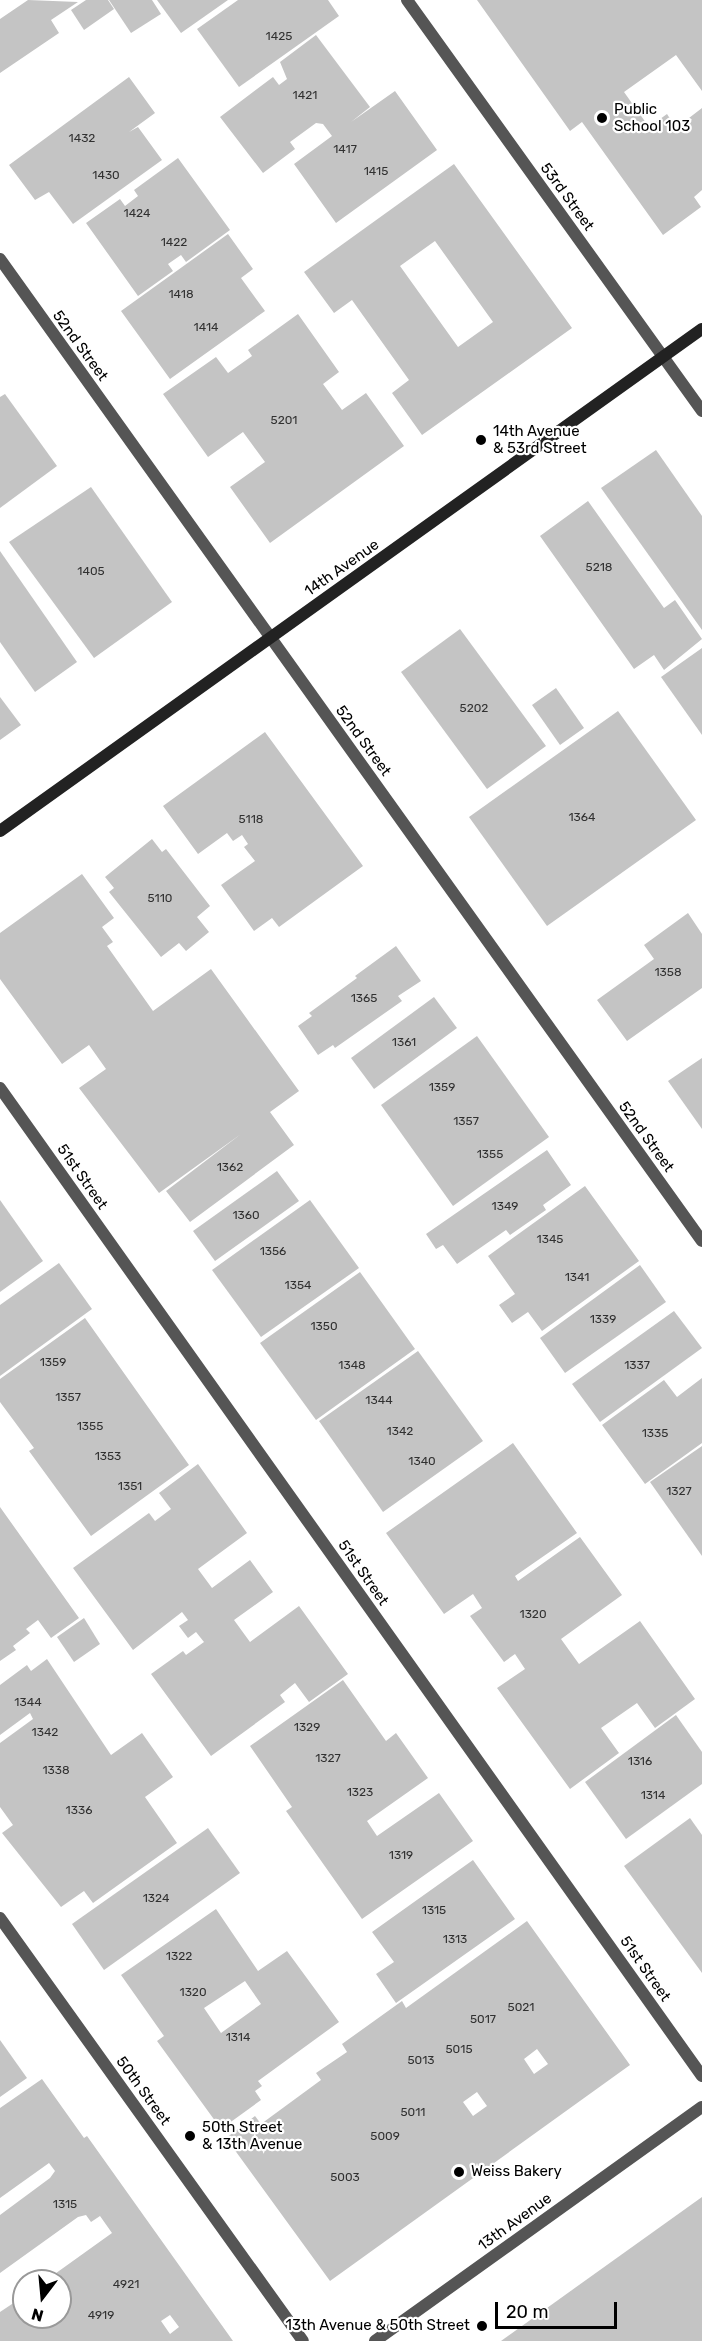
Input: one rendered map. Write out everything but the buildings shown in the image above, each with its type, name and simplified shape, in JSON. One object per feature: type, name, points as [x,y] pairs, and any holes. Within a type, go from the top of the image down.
[{"type":"main road","name":"14th Avenue","points":[[0,831],[702,329]]},
{"type":"street","name":"53rd Street","points":[[408,0],[702,411]]},
{"type":"street","name":"52nd Street","points":[[0,260],[702,1241]]},
{"type":"street","name":"51st Street","points":[[0,1088],[702,2076]]},
{"type":"street","name":"50th Street","points":[[0,1918],[303,2341]]},
{"type":"street","name":"13th Avenue","points":[[375,2341],[702,2107]]},
{"type":"place","name":"Public School 103","points":[[602,118]]},
{"type":"place","name":"14th Avenue & 53rd Street","points":[[481,440]]},
{"type":"place","name":"50th Street & 13th Avenue","points":[[190,2136]]},
{"type":"place","name":"Weiss Bakery","points":[[459,2172]]},
{"type":"place","name":"13th Avenue & 50th Street","points":[[482,2326]]}]
